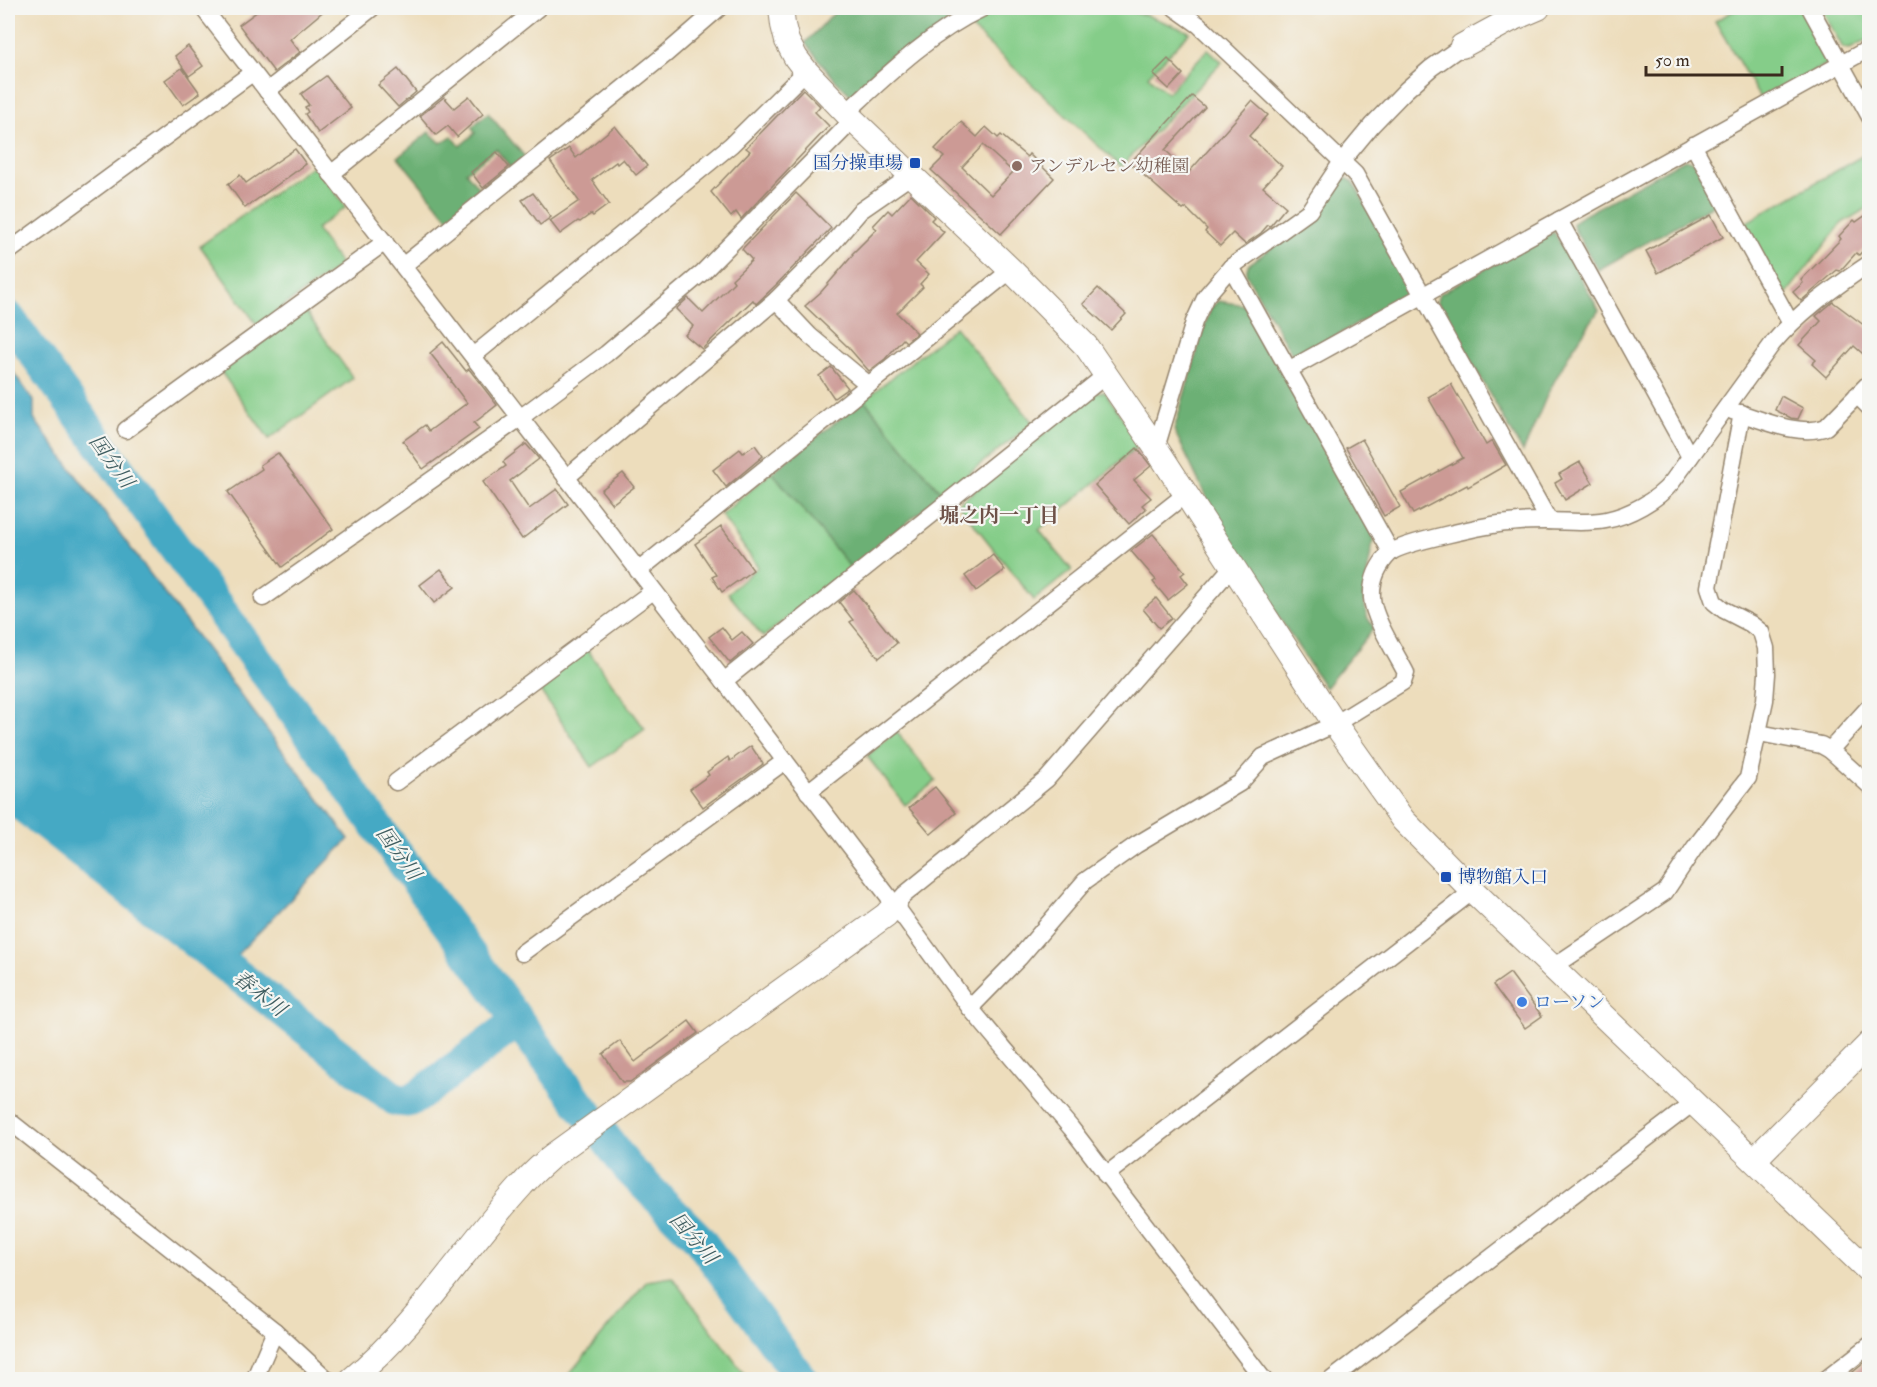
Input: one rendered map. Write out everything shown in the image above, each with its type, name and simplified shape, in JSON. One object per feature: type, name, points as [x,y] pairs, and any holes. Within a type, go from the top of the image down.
[{"type":"street","points":[[203,8],[724,681],[895,904],[970,1008],[1071,1128],[1264,1380]]},
{"type":"street","points":[[267,91],[372,8]]},
{"type":"street","points":[[332,174],[538,8]]},
{"type":"street","points":[[404,266],[718,8]]},
{"type":"street","points":[[780,8],[788,41],[796,58],[806,71],[1086,345],[1156,448],[1335,724],[1403,820],[1473,891],[1869,1272]]},
{"type":"street","points":[[263,598],[520,418],[606,354],[703,272],[850,116],[926,43],[946,28],[983,8]]},
{"type":"street","points":[[1175,8],[1199,25],[1264,86],[1290,114],[1343,160],[1355,174],[1549,521]]},
{"type":"street","points":[[1156,448],[1194,322],[1206,296],[1231,267],[1309,211],[1343,160],[1372,125],[1431,68],[1462,46],[1509,20],[1538,8]]},
{"type":"street","points":[[1810,8],[1869,117]]},
{"type":"street","points":[[1290,369],[1869,48]]},
{"type":"street","points":[[473,356],[731,145],[806,71]]},
{"type":"street","points":[[8,252],[252,73]]},
{"type":"street","points":[[1693,146],[1790,322]]},
{"type":"street","points":[[566,478],[776,300],[830,246],[860,211],[912,175]]},
{"type":"street","points":[[1559,220],[1690,457]]},
{"type":"street","points":[[126,430],[385,242]]},
{"type":"street","points":[[970,1008],[1019,958],[1085,881],[1136,844],[1240,783],[1263,757],[1335,724],[1403,682],[1406,673],[1377,616],[1372,601],[1375,573],[1391,552],[1414,542],[1508,523],[1593,522],[1618,517],[1657,497],[1665,491],[1690,457],[1734,412],[1773,343],[1790,322],[1869,263]]},
{"type":"street","points":[[1231,267],[1391,552]]},
{"type":"street","points":[[638,572],[1011,270]]},
{"type":"street","points":[[776,300],[810,336],[869,385]]},
{"type":"street","points":[[724,681],[1106,375]]},
{"type":"street","points":[[1734,412],[1798,430],[1817,430],[1826,427],[1869,382]]},
{"type":"street","points":[[1857,395],[1869,408]]},
{"type":"street","points":[[1553,967],[1665,892],[1695,847],[1748,778],[1765,700],[1766,648],[1761,632],[1714,602],[1709,587],[1734,412]]},
{"type":"street","points":[[808,792],[1185,494]]},
{"type":"street","points":[[351,1380],[366,1368],[407,1324],[522,1184],[565,1145],[886,915],[904,895],[1047,779],[1232,567]]},
{"type":"street","points":[[396,782],[653,591]]},
{"type":"street","points":[[1830,750],[1869,706]]},
{"type":"street","points":[[1759,733],[1821,745],[1830,750],[1869,786]]},
{"type":"street","points":[[522,953],[785,761]]},
{"type":"street","points":[[1106,1175],[1473,891]]},
{"type":"street","points":[[1754,1160],[1869,1043]]},
{"type":"street","points":[[1331,1380],[1693,1103]]},
{"type":"street","points":[[8,1120],[274,1331],[328,1380]]},
{"type":"street","points":[[254,1380],[274,1331]]},
{"type":"street","points":[[1825,1380],[1869,1345]]},
{"type":"green space","points":[[839,8],[967,8],[853,97],[837,82],[805,43]]},
{"type":"green space","points":[[1003,8],[1112,8],[1146,15],[1190,32],[1148,76],[1167,93],[1208,49],[1222,62],[1121,167],[968,25]]},
{"type":"green space","points":[[1739,8],[1801,8],[1829,57],[1827,64],[1761,100],[1715,21]]},
{"type":"green space","points":[[1821,8],[1869,8],[1869,39],[1850,49],[1843,48]]},
{"type":"green space","points":[[488,113],[530,163],[516,174],[496,149],[466,172],[486,197],[452,223],[398,157],[429,132],[441,143],[452,136],[460,146],[475,133],[472,127]]},
{"type":"green space","points":[[1869,152],[1869,207],[1842,223],[1784,297],[1745,223]]},
{"type":"green space","points":[[1685,159],[1695,164],[1717,203],[1598,270],[1574,229],[1573,223]]},
{"type":"green space","points":[[315,164],[346,207],[316,229],[341,265],[257,325],[200,246]]},
{"type":"green space","points":[[1347,178],[1353,182],[1413,289],[1409,295],[1300,356],[1293,356],[1246,274],[1248,265],[1311,220],[1342,179]]},
{"type":"green space","points":[[1554,232],[1599,310],[1570,353],[1548,393],[1523,452],[1437,301],[1439,294]]},
{"type":"green space","points":[[1218,301],[1244,305],[1374,536],[1363,596],[1367,617],[1374,628],[1325,688],[1221,528],[1174,430],[1204,328],[1211,308]]},
{"type":"green space","points":[[305,311],[353,378],[269,439],[221,372]]},
{"type":"green space","points":[[955,327],[1033,423],[942,494],[864,400]]},
{"type":"green space","points":[[1095,392],[1105,392],[1140,444],[1039,530],[1072,570],[1034,600],[958,504]]},
{"type":"green space","points":[[864,400],[942,494],[851,568],[772,472]]},
{"type":"green space","points":[[772,472],[851,568],[763,637],[728,593],[758,567],[721,515]]},
{"type":"green space","points":[[587,649],[645,729],[592,767],[537,686]]},
{"type":"green space","points":[[896,731],[936,781],[905,805],[867,756]]},
{"type":"green space","points":[[672,1277],[748,1379],[565,1379],[647,1281]]},
{"type":"water","points":[[8,365],[34,401],[34,419],[349,839],[234,958],[8,781]]},
{"type":"building","points":[[262,8],[327,8],[290,39],[300,52],[274,72],[239,25]]},
{"type":"building","points":[[188,46],[203,66],[189,76],[175,56]]},
{"type":"building","points":[[1168,59],[1183,74],[1169,89],[1153,74]]},
{"type":"building","points":[[182,68],[200,93],[183,105],[165,80]]},
{"type":"building","points":[[398,69],[416,92],[398,107],[378,85]]},
{"type":"building","points":[[326,76],[351,108],[318,133],[305,114],[308,112],[305,107],[309,105],[301,94]]},
{"type":"building","points":[[803,89],[820,106],[815,112],[829,126],[741,219],[736,212],[731,217],[711,192],[750,151],[746,148]]},
{"type":"building","points":[[469,96],[483,114],[457,137],[448,126],[436,135],[420,116],[444,97],[454,108]]},
{"type":"building","points":[[1192,96],[1205,107],[1165,150],[1189,172],[1252,101],[1268,115],[1249,136],[1282,166],[1263,187],[1286,207],[1270,226],[1268,225],[1245,244],[1233,233],[1220,246],[1205,232],[1207,229],[1186,208],[1183,210],[1130,163]]},
{"type":"building","points":[[961,122],[977,137],[986,127],[998,138],[1001,135],[1027,157],[1029,154],[1054,178],[1001,234],[931,170],[944,157],[935,149]],"holes":[[[983,145],[1013,172],[991,195],[962,167]]]},
{"type":"building","points":[[615,126],[647,166],[636,175],[623,159],[592,180],[609,204],[593,216],[591,214],[580,222],[578,221],[560,234],[550,221],[579,201],[550,161],[569,148],[576,158]]},
{"type":"building","points":[[295,149],[306,164],[245,208],[228,184],[240,175],[246,183]]},
{"type":"building","points":[[497,152],[509,167],[483,188],[471,172]]},
{"type":"building","points":[[533,193],[551,217],[540,225],[522,200]]},
{"type":"building","points":[[796,193],[831,228],[756,304],[753,300],[702,349],[685,335],[693,326],[676,309],[688,298],[703,313],[752,260],[742,249]]},
{"type":"building","points":[[911,194],[934,217],[931,220],[944,232],[916,262],[929,274],[920,284],[923,287],[897,313],[917,333],[906,342],[903,339],[885,359],[869,371],[848,347],[805,306],[821,292],[852,254],[877,229],[873,226],[888,210],[892,214]]},
{"type":"building","points":[[1869,213],[1869,244],[1859,255],[1856,253],[1840,271],[1837,270],[1801,301],[1793,292],[1803,283],[1801,280],[1841,239],[1839,236],[1854,220],[1856,222]]},
{"type":"building","points":[[1711,215],[1723,237],[1658,273],[1646,251]]},
{"type":"building","points":[[1098,288],[1126,314],[1111,330],[1083,304]]},
{"type":"building","points":[[1833,302],[1869,329],[1869,359],[1854,346],[1826,377],[1812,364],[1816,360],[1799,345],[1821,321],[1816,316]]},
{"type":"building","points":[[443,342],[466,371],[469,369],[497,405],[474,423],[479,429],[423,469],[403,441],[425,425],[429,431],[467,403],[430,353]]},
{"type":"building","points":[[831,367],[848,388],[834,398],[819,376]]},
{"type":"building","points":[[1451,384],[1486,445],[1492,441],[1506,465],[1413,514],[1401,492],[1463,458],[1428,397]]},
{"type":"building","points":[[1781,396],[1803,408],[1798,419],[1775,410]]},
{"type":"building","points":[[1362,439],[1400,507],[1384,516],[1346,448]]},
{"type":"building","points":[[526,444],[539,459],[510,481],[529,509],[557,489],[568,504],[522,539],[483,482],[506,466],[503,462]]},
{"type":"building","points":[[755,445],[763,456],[726,487],[713,470],[740,449],[743,453]]},
{"type":"building","points":[[1137,448],[1151,466],[1134,480],[1151,498],[1142,505],[1146,509],[1129,524],[1095,485]]},
{"type":"building","points":[[278,453],[333,529],[282,567],[228,492],[262,469],[260,465]]},
{"type":"building","points":[[1580,462],[1593,483],[1565,500],[1555,483],[1562,479],[1559,474]]},
{"type":"building","points":[[623,473],[634,487],[612,504],[601,490]]},
{"type":"building","points":[[721,526],[753,570],[722,592],[712,577],[716,575],[695,544]]},
{"type":"building","points":[[1153,534],[1185,572],[1181,575],[1188,584],[1168,600],[1153,582],[1156,580],[1131,551]]},
{"type":"building","points":[[993,555],[1005,570],[976,591],[965,576]]},
{"type":"building","points":[[441,569],[455,587],[434,603],[420,585]]},
{"type":"building","points":[[854,590],[897,643],[879,658],[850,622],[853,620],[839,602]]},
{"type":"building","points":[[1156,598],[1172,618],[1159,628],[1143,609]]},
{"type":"building","points":[[722,627],[732,640],[742,632],[753,644],[730,663],[709,637]]},
{"type":"building","points":[[751,746],[763,764],[703,807],[690,789],[709,775],[707,772],[728,757],[730,761]]},
{"type":"building","points":[[935,787],[956,813],[931,834],[909,808]]},
{"type":"building","points":[[1510,973],[1542,1016],[1525,1028],[1493,985]]},
{"type":"building","points":[[689,1021],[698,1033],[630,1082],[622,1082],[603,1054],[620,1041],[635,1062]]},
{"type":"building","points":[[1869,1359],[1869,1380],[1843,1380]]},
{"type":"waterway","name":"国分川","points":[[8,317],[518,1021],[627,1167],[698,1238],[802,1380]]},
{"type":"waterway","name":"春木川","points":[[8,794],[396,1100],[408,1101],[417,1097],[518,1021]]},
{"type":"place","name":"国分操車場","points":[[915,163]]},
{"type":"place","name":"アンデルセン幼稚園","points":[[1017,166]]},
{"type":"place","name":"博物館入口","points":[[1446,877]]},
{"type":"place","name":"ローソン","points":[[1522,1002]]},
{"type":"district","name":"堀之内一丁目","points":[[999,515]]}]
